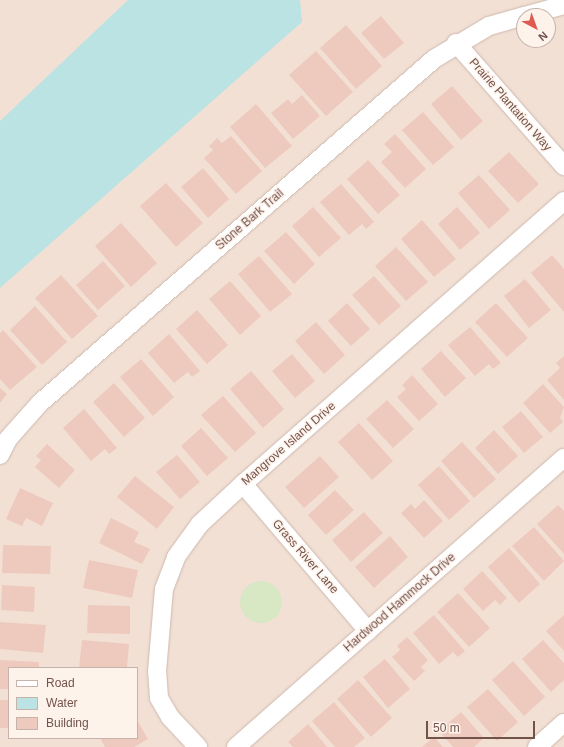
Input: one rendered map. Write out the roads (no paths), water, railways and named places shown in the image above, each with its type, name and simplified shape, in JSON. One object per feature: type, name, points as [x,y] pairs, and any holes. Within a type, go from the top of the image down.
[{"type":"street","name":"Stone Bark Trail","points":[[553,8],[564,5]]},
{"type":"street","name":"Stone Bark Trail","points":[[0,455],[8,439],[40,403],[456,43],[489,26],[516,18]]},
{"type":"street","name":"Prairie Plantation Way","points":[[456,43],[564,166]]},
{"type":"street","name":"Mangrove Island Drive","points":[[198,747],[170,716],[160,698],[157,672],[164,590],[176,557],[200,524],[243,484],[564,201]]},
{"type":"street","name":"Hardwood Hammock Drive","points":[[236,747],[564,458]]},
{"type":"street","name":"Grass River Lane","points":[[243,484],[368,631]]},
{"type":"street","points":[[537,747],[564,723]]},
{"type":"water","points":[[128,0],[300,0],[302,22],[0,288],[0,121]]}]
